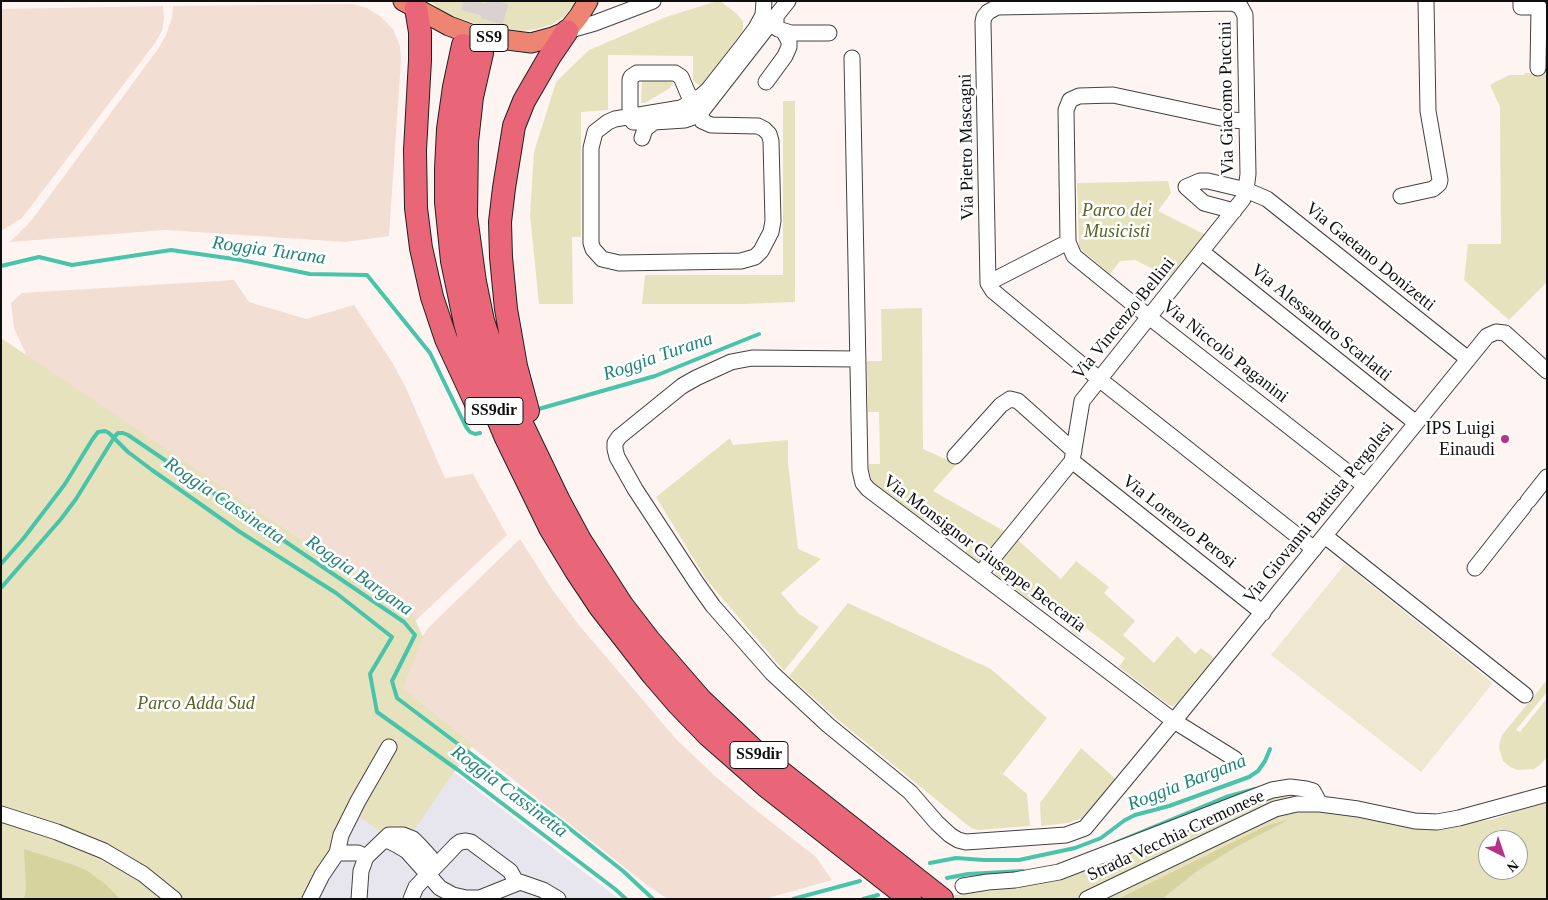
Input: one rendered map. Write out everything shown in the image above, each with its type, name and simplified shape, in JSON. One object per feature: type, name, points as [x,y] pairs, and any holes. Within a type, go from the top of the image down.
[{"type":"highway","points":[[411,3],[420,32],[414,150],[416,208],[421,248],[432,297],[446,339],[529,512],[550,528]]},
{"type":"highway","points":[[558,501],[554,474],[530,417],[516,366],[501,257],[500,222],[508,153],[514,126],[536,78],[567,32]]},
{"type":"highway","name":"SS9dir","points":[[910,899],[766,786],[708,735],[652,674],[600,607],[550,528],[506,438],[476,363],[465,324],[452,260],[446,202],[448,129],[454,87],[472,49],[472,97],[467,142],[466,216],[475,282],[483,321],[508,395],[558,501],[580,540],[622,605],[649,640],[701,700],[759,755],[942,899]]},
{"type":"main road","points":[[567,32],[588,1]]},
{"type":"main road","name":"SS9","points":[[411,3],[450,26],[476,36],[531,43],[567,32]]},
{"type":"street","points":[[567,32],[653,1]]},
{"type":"street","points":[[699,105],[630,117],[608,122],[595,132],[591,148],[591,244],[602,259],[619,263],[741,261],[748,260],[761,252],[771,232],[773,221],[771,141],[769,134],[758,126],[706,124],[702,121],[699,105],[689,96],[684,82],[678,74],[637,73],[630,80],[630,117],[636,123],[685,120],[696,116],[699,105],[708,90],[756,28],[773,19],[788,1]]},
{"type":"street","points":[[1401,196],[1433,189],[1440,184],[1428,111],[1426,1]]},
{"type":"street","points":[[1521,1],[1521,6],[1539,7],[1538,68]]},
{"type":"street","points":[[1109,3],[1143,3]]},
{"type":"street","name":"Via Pietro Mascagni","points":[[988,283],[984,16],[997,7],[1109,3]]},
{"type":"street","name":"Via Giacomo Puccini","points":[[1143,3],[1232,3],[1240,6],[1245,15],[1248,174],[1246,190]]},
{"type":"street","points":[[773,19],[829,33]]},
{"type":"street","points":[[766,82],[785,56],[789,42],[773,19]]},
{"type":"street","name":"Via Monsignor Giuseppe Beccaria","points":[[852,58],[860,470],[863,483],[868,489],[1174,721],[1235,759]]},
{"type":"street","points":[[1247,120],[1230,120],[1113,96],[1079,96],[1070,100],[1066,110],[1068,242],[988,283],[993,291],[1099,379],[1314,549]]},
{"type":"street","points":[[642,138],[645,129],[654,122]]},
{"type":"street","name":"Via Gaetano Donizetti","points":[[1234,212],[1204,202],[1186,187],[1200,181],[1208,182],[1246,190],[1267,198],[1468,359]]},
{"type":"street","name":"Via Vincenzo Bellini","points":[[1073,456],[1082,401],[1234,212],[1243,199],[1246,190]]},
{"type":"street","name":"Via Niccolò Paganini","points":[[1068,242],[1074,256],[1365,486]]},
{"type":"street","name":"Via Alessandro Scarlatti","points":[[1202,252],[1416,423]]},
{"type":"street","name":"Via Giovanni Battista Pergolesi","points":[[858,359],[752,358],[731,362],[682,386],[619,437],[615,443],[617,457],[635,489],[713,606],[784,684],[828,725],[910,792],[937,823],[958,840],[966,842],[1066,836],[1085,828],[1487,336],[1496,332],[1505,333],[1547,371]]},
{"type":"street","name":"Via Lorenzo Perosi","points":[[955,456],[1001,405],[1010,399],[1018,401],[1073,456],[1263,612]]},
{"type":"street","points":[[980,574],[1073,456]]},
{"type":"street","points":[[1475,568],[1547,477]]},
{"type":"street","points":[[1325,536],[1525,695]]},
{"type":"street","points":[[310,899],[322,875],[337,852],[342,835],[358,801],[389,747]]},
{"type":"street","points":[[963,886],[1015,880],[1059,872],[1272,790],[1290,787],[1306,788],[1313,791],[1320,804]]},
{"type":"street","name":"Strada Vecchia Cremonese","points":[[1087,899],[1258,815],[1275,809],[1297,804],[1320,804],[1358,809],[1415,821],[1437,822],[1459,818],[1547,794]]},
{"type":"street","points":[[1,814],[56,832],[104,851],[143,874],[174,899]]},
{"type":"street","points":[[359,899],[361,871],[366,857],[383,841],[389,841],[407,851],[444,891],[466,898],[480,898],[517,883],[530,884],[558,899]]},
{"type":"street","points":[[410,899],[416,887],[456,845],[466,841],[471,842],[510,871],[517,883]]},
{"type":"street","points":[[337,852],[358,853],[366,857]]},
{"type":"shaded area","points":[[353,4],[367,8],[380,16],[393,29],[400,46],[401,61],[389,236],[346,242],[166,230],[10,242],[31,221],[158,49],[166,35],[172,17],[173,6]]},
{"type":"shaded area","points":[[163,6],[162,31],[155,43],[22,218],[1,231],[1,9]]},
{"type":"shaded area","points":[[234,280],[249,302],[306,319],[354,305],[392,362],[405,386],[445,478],[473,474],[507,535],[414,622],[30,363],[14,328],[11,303],[22,293]]},
{"type":"shaded area","points":[[520,539],[552,589],[578,624],[677,740],[715,776],[816,857],[832,880],[765,899],[668,899],[647,885],[411,699],[401,686],[422,637],[428,628]]},
{"type":"shaded area","points":[[1345,564],[1493,683],[1421,772],[1271,655]]},
{"type":"shaded area","points":[[377,718],[455,773],[619,899],[293,899]]},
{"type":"shaded area","points":[[1290,819],[1236,847],[1197,871],[1162,899],[1118,899],[1266,826]]},
{"type":"shaded area","points":[[24,849],[86,870],[104,883],[120,899],[24,899],[26,889]]},
{"type":"green space","points":[[431,1],[577,1],[564,17],[551,25],[521,31],[476,24],[452,17],[440,10]]},
{"type":"green space","points":[[720,1],[736,13],[743,21],[743,31],[735,42],[737,45],[703,85],[698,85],[693,80],[693,56],[608,55],[608,110],[581,112],[581,237],[572,237],[573,304],[539,304],[530,215],[534,152],[556,82],[589,50],[666,17]]},
{"type":"green space","points":[[1525,73],[1547,74],[1547,282],[1509,320],[1464,280],[1468,244],[1501,244],[1500,107],[1490,85],[1509,75],[1524,75]]},
{"type":"green space","points":[[669,79],[673,83],[670,88],[645,103],[641,103],[642,80]]},
{"type":"green space","points":[[783,101],[795,101],[795,302],[642,304],[645,275],[783,275]]},
{"type":"green space","name":"Parco dei Musicisti","points":[[1168,181],[1171,193],[1158,211],[1206,235],[1171,278],[1135,260],[1120,261],[1110,274],[1079,248],[1077,183]]},
{"type":"green space","points":[[922,308],[923,449],[957,464],[933,491],[1004,531],[982,559],[977,562],[965,553],[972,542],[932,512],[924,522],[877,487],[871,479],[869,470],[869,464],[880,464],[879,412],[868,412],[867,361],[882,361],[881,309]]},
{"type":"green space","name":"Parco Adda Sud","points":[[1,338],[413,615],[423,637],[403,688],[473,745],[402,847],[357,815],[310,899],[1,899]]},
{"type":"green space","points":[[730,438],[733,445],[788,440],[788,462],[798,549],[821,559],[781,593],[798,613],[819,627],[784,671],[706,579],[656,497]]},
{"type":"green space","points":[[1018,540],[1061,579],[1076,561],[1109,587],[1104,593],[1135,621],[1123,635],[1154,663],[1177,636],[1195,654],[1201,648],[1214,658],[1177,703],[1173,706],[1169,705],[1119,667],[1125,658],[1086,628],[1079,637],[1071,631],[1077,622],[1041,594],[1033,603],[995,574],[996,568]]},
{"type":"green space","points":[[848,603],[991,669],[1047,718],[1003,774],[1027,794],[1030,826],[978,830],[971,828],[837,719],[789,676]]},
{"type":"green space","points":[[1547,680],[1547,692],[1516,730],[1520,732],[1547,698],[1547,757],[1534,769],[1518,770],[1510,767],[1503,761],[1499,748],[1500,741],[1502,735]]},
{"type":"green space","points":[[1081,748],[1116,779],[1083,818],[1068,823],[1041,826],[1040,803]]},
{"type":"green space","points":[[1279,795],[1308,795],[1400,826],[1435,829],[1494,819],[1547,801],[1547,899],[922,899],[997,890],[1057,879],[1083,871]]},
{"type":"waterway","name":"Roggia Turana","points":[[1,266],[39,257],[72,265],[171,250],[241,260],[310,274],[367,275],[430,353],[466,427],[470,432],[480,433]]},
{"type":"waterway","name":"Roggia Turana","points":[[535,410],[655,376],[759,334]]},
{"type":"waterway","name":"Roggia Cassinetta","points":[[1,564],[23,539],[65,484],[98,432],[105,431],[109,433],[128,452],[152,470],[240,532],[336,593],[392,637],[370,674],[377,712],[458,770],[626,899]]},
{"type":"waterway","name":"Roggia Bargana","points":[[1,588],[61,519],[76,499],[115,436],[118,433],[128,435],[404,622],[415,635],[392,681],[397,698],[560,821],[623,871],[653,899]]},
{"type":"waterway","name":"Roggia Bargana","points":[[930,863],[956,858],[1019,860],[1075,848],[1101,838],[1135,815],[1169,806],[1249,777],[1258,771],[1270,749]]},
{"type":"waterway","name":"Roggia Cassinetta","points":[[1115,843],[1226,797],[1255,789]]},
{"type":"waterway","name":"Roggia Cassinetta","points":[[947,878],[968,874],[1023,871]]},
{"type":"waterway","name":"Roggia Bargana","points":[[793,899],[860,881]]},
{"type":"waterway","name":"Roggia Cassinetta","points":[[863,899],[878,895]]},
{"type":"tunnel","points":[[463,45],[475,1]]},
{"type":"tunnel","points":[[482,53],[498,1]]},
{"type":"place","name":"IPS Luigi Einaudi","points":[[1505,439]]}]
